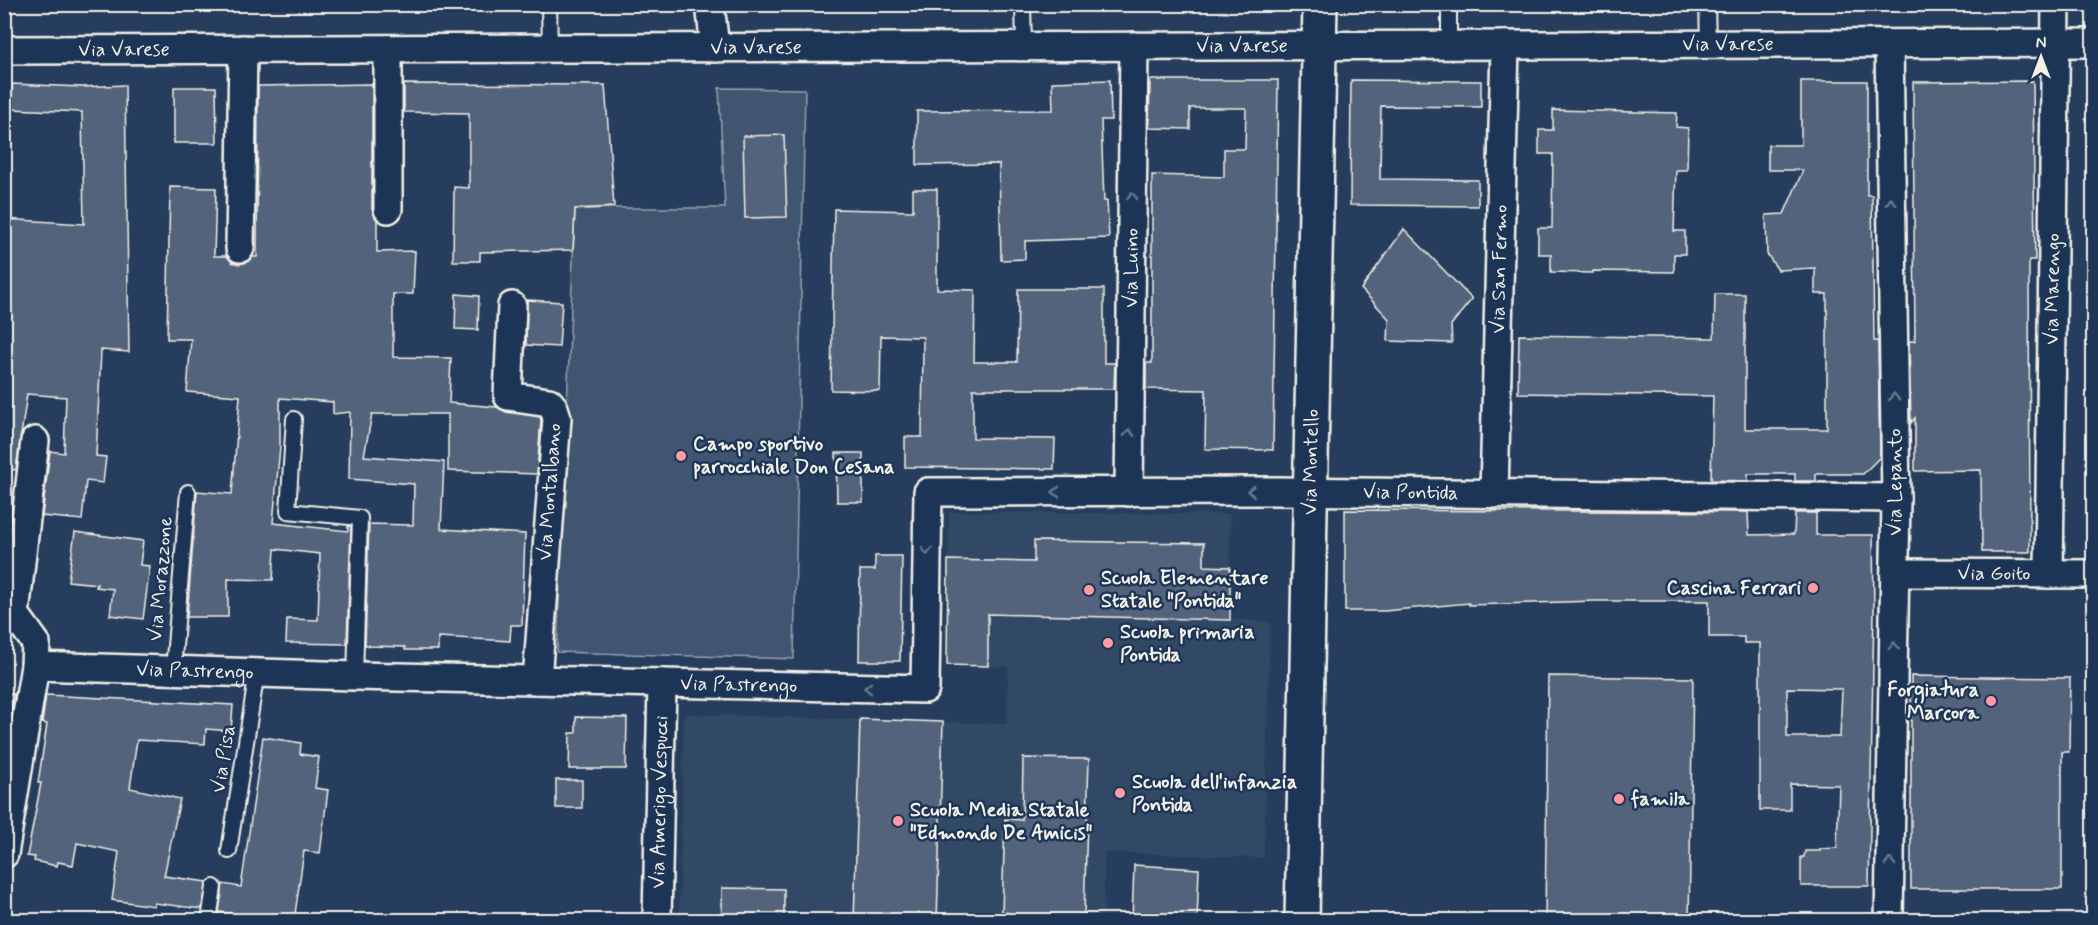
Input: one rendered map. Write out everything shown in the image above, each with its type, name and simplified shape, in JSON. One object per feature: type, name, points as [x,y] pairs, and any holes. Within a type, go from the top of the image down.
[{"type":"street","points":[[710,4],[716,48]]},
{"type":"street","name":"Via Montello","points":[[1302,921],[1320,4]]},
{"type":"street","name":"Via Marengo","points":[[2049,574],[2056,4]]},
{"type":"street","name":"Via Varese","points":[[4,50],[2094,43]]},
{"type":"street","name":"Via Lepanto","points":[[1889,44],[1896,498],[1889,921]]},
{"type":"street","name":"Via San Fermo","points":[[1494,494],[1505,45]]},
{"type":"street","name":"Via Luino","points":[[1129,492],[1134,46]]},
{"type":"street","points":[[240,248],[243,49]]},
{"type":"street","points":[[388,49],[388,209]]},
{"type":"street","name":"Via Montalbano","points":[[512,306],[508,396],[549,402],[557,418],[537,680]]},
{"type":"street","points":[[4,854],[35,666],[36,643],[15,614],[35,441]]},
{"type":"street","name":"Via Pontida","points":[[928,492],[1310,492],[1896,498]]},
{"type":"street","name":"Via Pastrengo","points":[[35,666],[925,689],[928,492]]},
{"type":"street","name":"Via Goito","points":[[1895,573],[2094,574]]},
{"type":"street","name":"Via Amerigo Vespucci","points":[[657,921],[662,683]]},
{"type":"lane","points":[[549,4],[550,48]]},
{"type":"lane","points":[[1023,4],[1024,46]]},
{"type":"lane","points":[[1449,4],[1449,45]]},
{"type":"lane","points":[[1707,4],[1708,44]]},
{"type":"lane","points":[[294,419],[288,511],[360,518],[355,676]]},
{"type":"lane","name":"Via Morazzone","points":[[173,670],[188,492]]},
{"type":"lane","name":"Via Pisa","points":[[229,851],[256,672]]},
{"type":"lane","points":[[209,921],[214,887]]},
{"type":"shaded area","name":"Campo sportivo parrocchiale Don Cesana","points":[[719,88],[805,89],[794,659],[557,652],[575,210],[725,208]]},
{"type":"shaded area","points":[[949,512],[1230,514],[1230,619],[1270,622],[1264,858],[1104,852],[1104,920],[679,920],[684,714],[1007,724],[1008,667],[947,665]]},
{"type":"building","points":[[1110,80],[1111,120],[1101,120],[1104,201],[1107,201],[1109,238],[1025,241],[1025,259],[1001,260],[999,164],[917,165],[917,111],[1053,110],[1052,82]]},
{"type":"building","points":[[1150,80],[1278,80],[1273,450],[1205,449],[1206,390],[1146,389],[1146,363],[1152,363],[1152,175],[1224,177],[1224,149],[1245,149],[1246,108],[1190,108],[1190,129],[1149,128]]},
{"type":"building","points":[[1351,80],[1481,81],[1481,107],[1381,106],[1380,179],[1478,180],[1478,206],[1350,205]]},
{"type":"building","points":[[1801,81],[1867,81],[1867,195],[1872,195],[1874,341],[1878,341],[1880,457],[1863,474],[1816,474],[1816,481],[1795,481],[1795,474],[1748,474],[1748,481],[1711,480],[1713,396],[1518,393],[1519,335],[1714,338],[1715,294],[1745,294],[1745,429],[1827,429],[1827,294],[1815,294],[1815,268],[1778,270],[1767,254],[1766,215],[1784,214],[1803,170],[1768,170],[1768,145],[1801,145]]},
{"type":"building","points":[[2033,81],[2035,260],[2029,260],[2030,552],[1982,552],[1981,470],[1915,471],[1915,418],[1911,423],[1909,341],[1915,341],[1913,82]]},
{"type":"building","points":[[12,84],[82,87],[125,85],[129,352],[101,350],[96,456],[106,457],[103,483],[86,481],[82,520],[42,516],[50,451],[64,453],[66,397],[27,394],[16,470],[4,468],[4,219],[84,224],[82,112],[11,109]]},
{"type":"building","points":[[372,84],[372,209],[377,220],[377,252],[415,251],[413,294],[393,294],[393,357],[451,358],[449,403],[497,407],[506,412],[540,417],[541,420],[537,474],[448,471],[448,414],[372,414],[364,456],[444,462],[441,529],[525,534],[522,625],[511,625],[510,641],[438,637],[438,650],[405,650],[405,647],[365,645],[369,524],[413,525],[414,484],[349,479],[350,412],[333,414],[333,402],[280,398],[280,446],[273,523],[348,531],[348,526],[351,526],[347,644],[286,643],[287,619],[318,620],[320,554],[275,549],[273,580],[228,579],[228,617],[187,617],[197,491],[232,494],[240,396],[187,392],[191,339],[167,339],[170,187],[216,188],[214,256],[227,256],[232,262],[239,264],[257,257],[258,86]]},
{"type":"building","points":[[404,84],[605,85],[614,207],[575,209],[573,250],[480,252],[480,261],[453,261],[454,187],[469,188],[469,113],[404,112]]},
{"type":"building","points":[[174,87],[216,87],[217,143],[174,143]]},
{"type":"building","points":[[1553,110],[1677,113],[1676,127],[1688,128],[1687,170],[1676,170],[1674,231],[1685,231],[1685,254],[1674,254],[1674,272],[1551,272],[1551,254],[1538,254],[1538,228],[1552,228],[1553,154],[1539,154],[1539,130],[1553,130]]},
{"type":"building","points":[[784,135],[787,217],[745,218],[743,136]]},
{"type":"building","points":[[913,189],[937,189],[937,289],[975,290],[974,362],[1017,362],[1018,289],[1104,289],[1104,363],[1115,363],[1114,389],[973,389],[973,438],[1055,439],[1054,469],[905,467],[905,437],[922,437],[923,337],[881,336],[880,391],[831,390],[834,209],[913,211]]},
{"type":"building","points":[[1404,229],[1472,299],[1451,325],[1452,343],[1388,341],[1389,319],[1361,289]]},
{"type":"building","points":[[456,294],[479,296],[478,330],[455,329]]},
{"type":"building","points":[[527,300],[562,302],[559,347],[526,345]]},
{"type":"building","points":[[836,453],[863,453],[863,502],[837,502]]},
{"type":"building","points":[[1345,510],[1748,512],[1749,535],[1794,534],[1795,513],[1816,513],[1816,535],[1873,535],[1874,610],[1869,886],[1801,886],[1801,857],[1804,857],[1805,851],[1837,848],[1839,785],[1790,784],[1790,810],[1760,810],[1760,643],[1744,643],[1744,637],[1709,637],[1709,601],[1595,601],[1469,605],[1469,603],[1384,611],[1345,611]],"holes":[[[1787,688],[1842,689],[1840,737],[1787,737]]]},
{"type":"building","points":[[75,532],[143,541],[140,565],[150,566],[143,619],[110,615],[113,589],[96,587],[97,584],[68,581]]},
{"type":"building","name":"Scuola Elementare Statale \"Pontida\"","points":[[1034,541],[1204,543],[1204,566],[1230,567],[1230,620],[988,614],[988,666],[947,665],[948,560],[1034,562]]},
{"type":"building","points":[[875,556],[902,556],[900,661],[859,661],[860,570],[875,570]]},
{"type":"building","name":"famila","points":[[1548,676],[1693,678],[1689,921],[1545,921]]},
{"type":"building","points":[[1911,676],[2070,678],[2069,752],[2062,752],[2062,889],[1911,889]]},
{"type":"building","points":[[4,693],[14,694],[11,716],[4,715]]},
{"type":"building","points":[[46,695],[233,705],[231,731],[206,729],[205,744],[137,740],[130,788],[180,799],[164,876],[207,882],[202,909],[112,900],[119,852],[77,843],[73,865],[58,862],[57,866],[34,861],[35,857],[27,856],[41,783],[38,783],[47,724],[42,723]]},
{"type":"building","points":[[576,717],[627,718],[626,769],[569,769],[570,733],[576,733]]},
{"type":"building","name":"Scuola Media Statale \"Edmondo De Amicis\"","points":[[860,719],[943,722],[937,921],[854,921]]},
{"type":"building","points":[[263,737],[301,743],[300,754],[319,757],[315,788],[328,790],[320,853],[304,851],[294,921],[236,921],[237,914],[219,912],[223,884],[241,887]]},
{"type":"building","points":[[1023,758],[1089,759],[1084,915],[1079,915],[1079,921],[1009,921],[1009,913],[1002,912],[1005,819],[1022,820]]},
{"type":"building","points":[[556,780],[582,780],[582,808],[556,808]]},
{"type":"building","points":[[1134,865],[1199,869],[1197,921],[1132,921]]},
{"type":"building","points":[[722,888],[784,889],[784,921],[722,921]]},
{"type":"place","name":"Campo sportivo parrocchiale Don Cesana","points":[[681,456]]},
{"type":"place","name":"Cascina Ferrari","points":[[1813,588]]},
{"type":"place","name":"Scuola Elementare Statale \"Pontida\"","points":[[1089,590]]},
{"type":"place","name":"Scuola primaria Pontida","points":[[1108,643]]},
{"type":"place","name":"Forgiatura Marcora","points":[[1991,701]]},
{"type":"place","name":"Scuola dell'infanzia Pontida","points":[[1120,793]]},
{"type":"place","name":"famila","points":[[1619,799]]},
{"type":"place","name":"Scuola Media Statale \"Edmondo De Amicis\"","points":[[898,821]]}]
